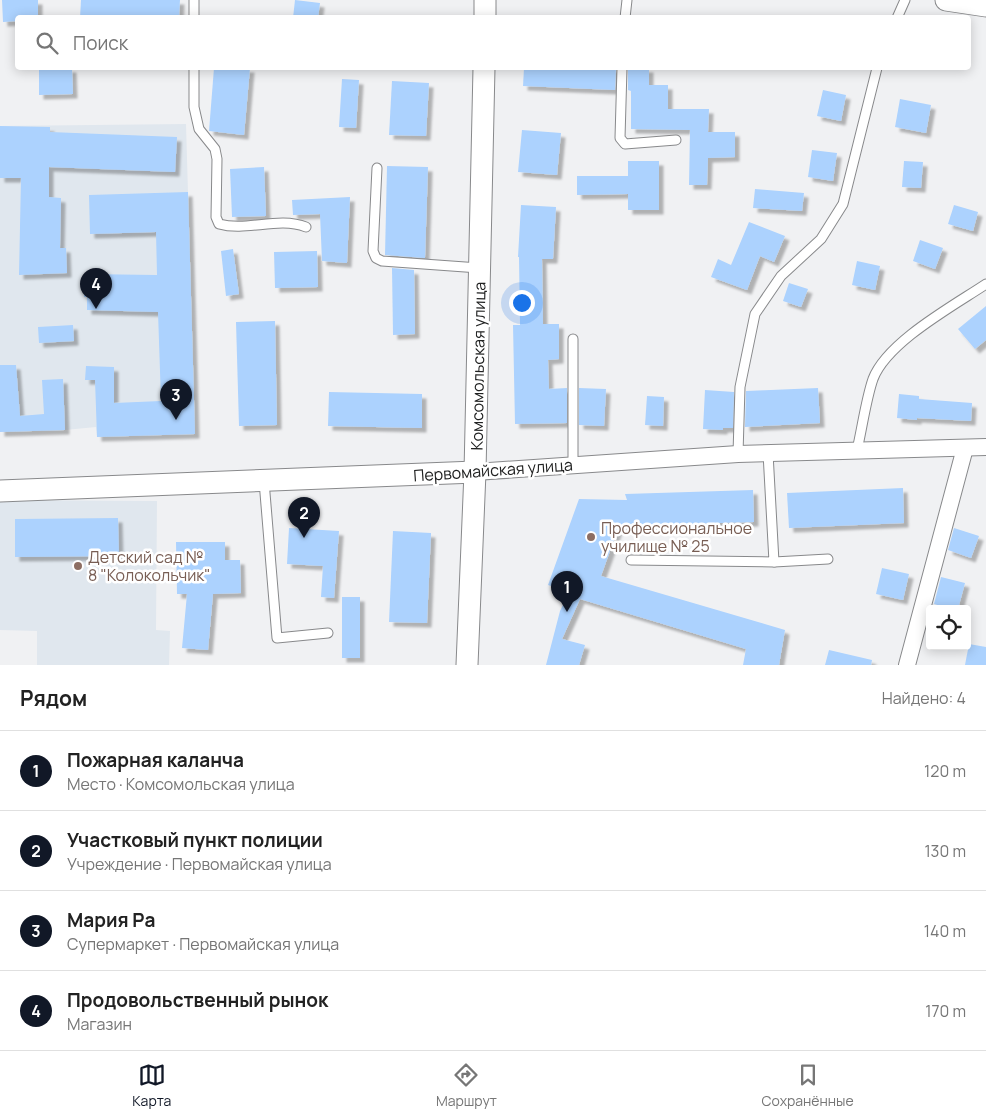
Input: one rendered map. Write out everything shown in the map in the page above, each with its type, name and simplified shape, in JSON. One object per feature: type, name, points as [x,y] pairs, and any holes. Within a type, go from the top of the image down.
[{"type":"street","points":[[485,0],[485,15]]},
{"type":"street","points":[[946,0],[986,6]]},
{"type":"street","name":"Комсомольская улица","points":[[467,665],[476,472],[484,70]]},
{"type":"street","name":"Первомайская улица","points":[[0,491],[476,472],[738,454],[986,447]]},
{"type":"street","points":[[907,665],[965,448]]},
{"type":"lane","points":[[194,0],[194,15]]},
{"type":"lane","points":[[626,0],[626,15]]},
{"type":"lane","points":[[898,15],[905,0]]},
{"type":"lane","points":[[194,70],[194,107],[199,129],[215,149],[217,159],[216,217],[219,224],[229,227],[282,223],[299,224],[306,227]]},
{"type":"lane","points":[[622,70],[620,138],[625,144],[676,140]]},
{"type":"lane","points":[[738,454],[740,387],[755,314],[781,276],[821,239],[843,204],[876,70]]},
{"type":"lane","points":[[377,168],[373,251],[376,258],[382,261],[480,268]]},
{"type":"lane","points":[[857,450],[873,379],[884,359],[902,341],[986,284]]},
{"type":"lane","points":[[572,465],[573,339]]},
{"type":"lane","points":[[768,453],[774,562]]},
{"type":"lane","points":[[264,480],[277,638],[328,632]]},
{"type":"lane","points":[[631,560],[774,562],[828,559]]},
{"type":"shaded area","points":[[186,124],[195,434],[97,437],[96,427],[0,432],[0,126]]},
{"type":"shaded area","name":"Детский сад № 8 \"Колокольчик\"","points":[[0,500],[157,501],[156,630],[170,631],[169,665],[37,665],[37,631],[0,630]]},
{"type":"building","points":[[2,0],[38,0],[38,15],[15,15],[15,21],[3,22]]},
{"type":"building","points":[[81,0],[180,0],[179,15],[80,15]]},
{"type":"building","points":[[295,0],[320,3],[318,15],[293,15]]},
{"type":"building","points":[[39,70],[72,70],[73,94],[39,95]]},
{"type":"building","points":[[214,70],[250,70],[244,135],[209,131]]},
{"type":"building","points":[[524,70],[616,70],[615,90],[523,86]]},
{"type":"building","points":[[628,70],[649,70],[649,85],[668,85],[668,109],[709,109],[708,132],[735,132],[735,157],[708,158],[707,185],[689,185],[690,130],[631,129],[631,91],[628,90]]},
{"type":"building","points":[[342,79],[359,80],[356,128],[339,127]]},
{"type":"building","points":[[392,81],[429,83],[426,136],[389,135]]},
{"type":"building","points":[[823,90],[846,95],[841,121],[817,116]]},
{"type":"building","points":[[900,99],[931,105],[926,133],[895,127]]},
{"type":"building","points":[[0,126],[50,127],[50,132],[177,137],[175,172],[49,167],[49,197],[61,198],[60,248],[66,248],[67,273],[19,275],[21,178],[0,178]]},
{"type":"building","points":[[522,130],[561,133],[557,175],[518,172]]},
{"type":"building","points":[[812,150],[837,153],[833,181],[808,177]]},
{"type":"building","points":[[628,161],[659,161],[659,210],[628,210],[628,194],[577,195],[577,176],[628,176]]},
{"type":"building","points":[[904,161],[923,162],[921,188],[902,187]]},
{"type":"building","points":[[387,166],[428,167],[425,258],[385,255]]},
{"type":"building","points":[[264,167],[266,216],[232,217],[230,169]]},
{"type":"building","points":[[755,189],[804,193],[802,211],[753,208]]},
{"type":"building","points":[[188,192],[195,434],[97,437],[95,380],[85,380],[86,366],[114,367],[114,403],[161,401],[158,312],[87,310],[87,297],[84,297],[84,274],[157,275],[156,232],[90,234],[89,195]]},
{"type":"building","points":[[350,197],[347,263],[322,261],[320,214],[293,215],[292,200]]},
{"type":"building","points":[[521,205],[556,207],[553,259],[542,259],[543,324],[559,324],[559,359],[548,360],[549,389],[567,388],[567,423],[515,424],[513,325],[520,325],[518,257]]},
{"type":"building","points":[[954,205],[978,212],[973,231],[948,224]]},
{"type":"building","points":[[749,222],[785,236],[774,262],[760,256],[747,290],[711,277],[718,259],[731,265]]},
{"type":"building","points":[[920,240],[943,248],[935,269],[913,261]]},
{"type":"building","points":[[233,249],[239,294],[226,296],[221,251]]},
{"type":"building","points":[[317,251],[318,287],[275,288],[274,252]]},
{"type":"building","points":[[857,261],[880,266],[875,290],[852,285]]},
{"type":"building","points":[[392,268],[414,270],[415,334],[393,335]]},
{"type":"building","points":[[789,283],[808,289],[801,307],[783,301]]},
{"type":"building","points":[[986,306],[986,340],[975,349],[958,329]]},
{"type":"building","points":[[275,321],[277,425],[239,426],[236,322]]},
{"type":"building","points":[[73,325],[74,341],[39,343],[38,327]]},
{"type":"building","points":[[0,365],[16,365],[20,416],[44,414],[42,380],[63,379],[65,430],[0,432]]},
{"type":"building","points":[[579,388],[606,389],[604,426],[579,425]]},
{"type":"building","points":[[818,388],[820,423],[745,427],[746,391]]},
{"type":"building","points":[[705,390],[734,392],[733,428],[723,428],[723,430],[703,429]]},
{"type":"building","points":[[329,392],[422,394],[422,428],[328,426]]},
{"type":"building","points":[[899,394],[919,396],[919,399],[972,403],[971,421],[897,418]]},
{"type":"building","points":[[647,396],[664,397],[663,426],[645,425]]},
{"type":"building","points":[[903,488],[904,523],[789,528],[787,493]]},
{"type":"building","points":[[753,490],[754,522],[619,526],[601,576],[785,630],[779,665],[743,665],[746,649],[580,599],[562,639],[585,645],[579,665],[546,665],[560,611],[569,592],[548,585],[579,499],[627,500],[625,494]]},
{"type":"building","points":[[118,518],[119,556],[15,557],[15,519]]},
{"type":"building","points":[[289,528],[339,531],[334,598],[321,597],[323,566],[287,564]]},
{"type":"building","points":[[954,528],[979,536],[971,558],[948,550]]},
{"type":"building","points":[[393,531],[431,533],[427,623],[389,622]]},
{"type":"building","points":[[176,542],[225,542],[225,560],[240,560],[241,593],[213,594],[208,650],[182,648],[187,594],[177,594]]},
{"type":"building","points":[[882,568],[909,574],[903,600],[876,594]]},
{"type":"building","points":[[941,577],[965,583],[959,605],[934,604]]},
{"type":"building","points":[[342,597],[360,597],[360,658],[342,658]]},
{"type":"building","points":[[971,644],[986,647],[986,665],[965,665],[968,650],[971,650]]},
{"type":"building","points":[[829,650],[872,660],[871,665],[825,665]]},
{"type":"place","name":"Продовольственный рынок","points":[[96,309]]},
{"type":"place","name":"Мария Ра","points":[[176,420]]},
{"type":"place","name":"Профессиональное училище № 25","points":[[591,537]]},
{"type":"place","name":"Участковый пункт полиции","points":[[304,538]]},
{"type":"place","name":"Детский сад № 8 \"Колокольчик\"","points":[[78,566]]},
{"type":"place","name":"Пожарная каланча","points":[[567,612]]}]
